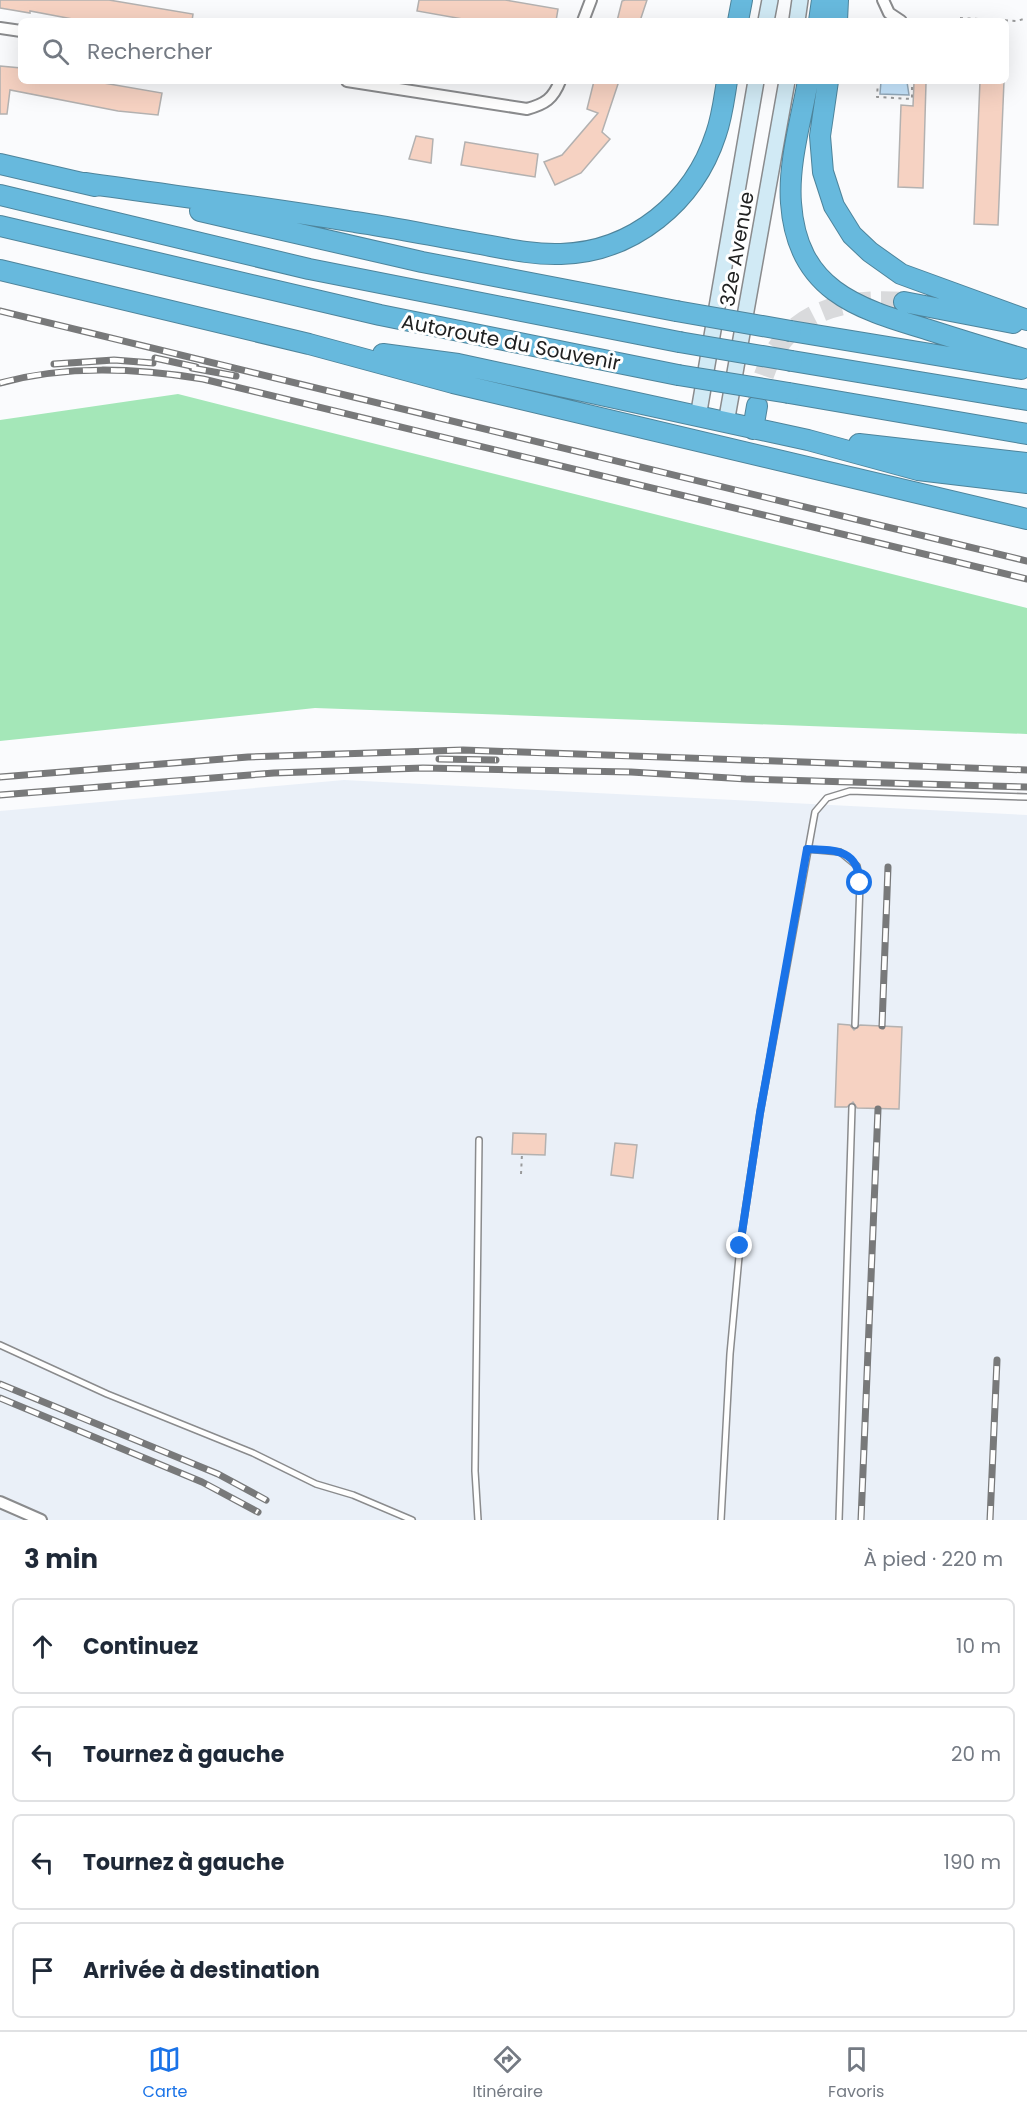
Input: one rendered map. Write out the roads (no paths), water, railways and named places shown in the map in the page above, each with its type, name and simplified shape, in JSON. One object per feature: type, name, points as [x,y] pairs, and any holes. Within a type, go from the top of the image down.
[{"type":"highway","points":[[739,18],[742,0]]},
{"type":"highway","points":[[819,18],[822,0]]},
{"type":"highway","points":[[837,18],[838,0]]},
{"type":"highway","points":[[85,183],[354,221],[531,253],[576,253],[608,246],[634,234],[660,218],[676,202],[700,171],[712,146],[727,84]]},
{"type":"highway","points":[[807,84],[792,172],[790,201],[799,240],[817,273],[840,296],[867,311],[1027,360]]},
{"type":"highway","points":[[828,84],[820,136],[823,172],[834,206],[852,235],[870,252],[901,274],[1027,320]]},
{"type":"highway","points":[[0,164],[422,262],[676,311],[1027,370]]},
{"type":"highway","name":"Autoroute du Souvenir","points":[[0,195],[339,275],[679,342],[1027,400]]},
{"type":"highway","name":"Autoroute du Souvenir","points":[[0,226],[358,310],[678,375],[1027,434]]},
{"type":"highway","points":[[0,270],[309,344],[453,383],[1027,519]]},
{"type":"highway","points":[[904,302],[1027,326]]},
{"type":"highway","points":[[309,344],[458,364],[808,440],[918,470],[1027,483]]},
{"type":"highway","points":[[753,429],[757,406]]},
{"type":"highway","points":[[808,440],[921,450],[1027,463]]},
{"type":"main road","points":[[767,18],[770,0]]},
{"type":"main road","points":[[797,18],[800,0]]},
{"type":"main road","name":"32e Avenue","points":[[698,417],[755,84]]},
{"type":"main road","name":"32e Avenue","points":[[726,423],[786,84]]},
{"type":"street","points":[[584,18],[591,0]]},
{"type":"street","points":[[883,0],[889,13],[896,18]]},
{"type":"street","points":[[0,28],[18,31]]},
{"type":"street","points":[[366,84],[527,109],[545,104],[555,93],[559,84]]},
{"type":"street","points":[[0,1502],[41,1520]]},
{"type":"lane","points":[[721,1520],[730,1354],[740,1246],[760,1113],[815,812],[827,798],[842,792],[1027,797]]},
{"type":"lane","points":[[807,849],[840,852],[849,856],[857,866],[860,883],[855,1025]]},
{"type":"lane","points":[[839,1520],[852,1107]]},
{"type":"lane","points":[[478,1520],[475,1471],[479,1140]]},
{"type":"lane","points":[[0,1345],[107,1394],[253,1453],[316,1484],[353,1495],[412,1520]]},
{"type":"water","points":[[881,84],[907,84],[909,95],[880,94]]},
{"type":"tunnel","points":[[757,405],[764,376],[774,353],[788,334],[805,320],[826,310],[849,304],[875,301],[904,302]]},
{"type":"railway","points":[[0,311],[1027,561]]},
{"type":"railway","points":[[155,358],[196,367]]},
{"type":"railway","points":[[54,364],[114,360],[153,363]]},
{"type":"railway","points":[[192,368],[236,376]]},
{"type":"railway","points":[[0,383],[50,373],[101,370],[152,372],[203,379],[1027,579]]},
{"type":"railway","points":[[0,777],[248,757],[463,750],[1027,770]]},
{"type":"railway","points":[[439,759],[496,760]]},
{"type":"railway","points":[[0,795],[274,773],[423,768],[631,772],[746,779],[1027,787]]},
{"type":"railway","points":[[882,1026],[888,867]]},
{"type":"railway","points":[[861,1520],[878,1109]]},
{"type":"railway","points":[[990,1520],[997,1360]]},
{"type":"railway","points":[[0,1384],[218,1474],[266,1500]]},
{"type":"railway","points":[[0,1398],[202,1482],[258,1512]]}]
